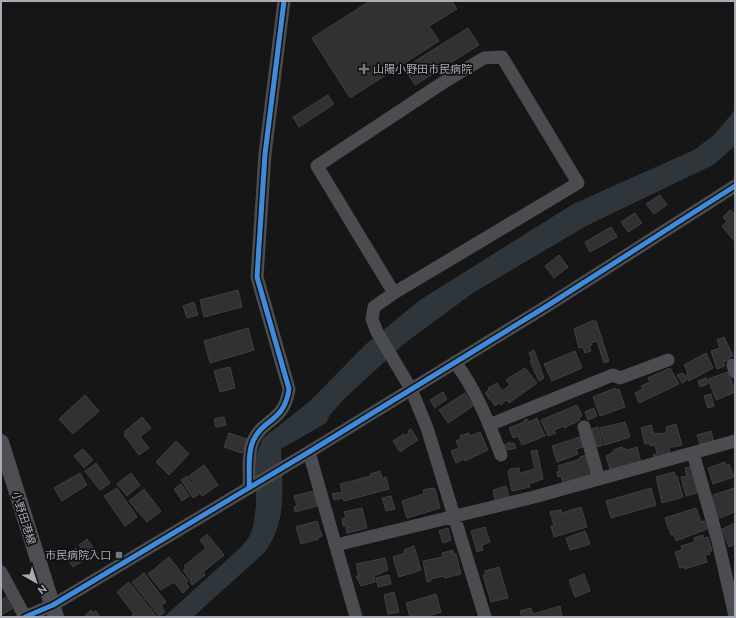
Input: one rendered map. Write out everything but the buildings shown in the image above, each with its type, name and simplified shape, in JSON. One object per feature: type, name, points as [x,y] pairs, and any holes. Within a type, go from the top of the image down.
[{"type":"main road","name":"小野田港線","points":[[1,442],[54,611]]},
{"type":"street","points":[[252,486],[253,441],[260,432],[280,413],[287,403],[288,389],[257,277],[265,154],[284,1]]},
{"type":"street","points":[[394,293],[317,166],[444,82],[484,58],[502,57],[578,183],[394,293],[374,307],[372,319],[377,332],[411,389],[427,428],[485,617]]},
{"type":"street","points":[[1,572],[25,617],[54,611],[252,486],[547,306],[735,186]]},
{"type":"street","points":[[489,425],[613,375],[620,378],[668,360]]},
{"type":"street","points":[[455,362],[466,378],[489,425],[500,455]]},
{"type":"street","points":[[584,427],[599,479]]},
{"type":"street","points":[[336,545],[599,479],[735,441]]},
{"type":"street","points":[[309,452],[356,617]]},
{"type":"street","points":[[693,453],[718,541],[735,616]]},
{"type":"shaded area","points":[[735,110],[735,146],[713,165],[586,226],[473,293],[405,343],[344,399],[330,415],[326,423],[281,449],[282,502],[280,515],[277,528],[265,552],[193,617],[164,617],[241,547],[249,537],[253,527],[256,506],[256,456],[263,438],[309,402],[365,345],[420,300],[573,204],[694,150],[714,135]]},
{"type":"cycle path","points":[[249,488],[249,458],[253,441],[262,428],[283,408],[289,389],[257,277],[265,154],[284,1]]},
{"type":"cycle path","points":[[25,617],[53,605],[309,452],[547,306],[735,186]]},
{"type":"place","name":"山陽小野田市民病院","points":[[364,69]]},
{"type":"place","name":"市民病院入口","points":[[119,555]]}]
